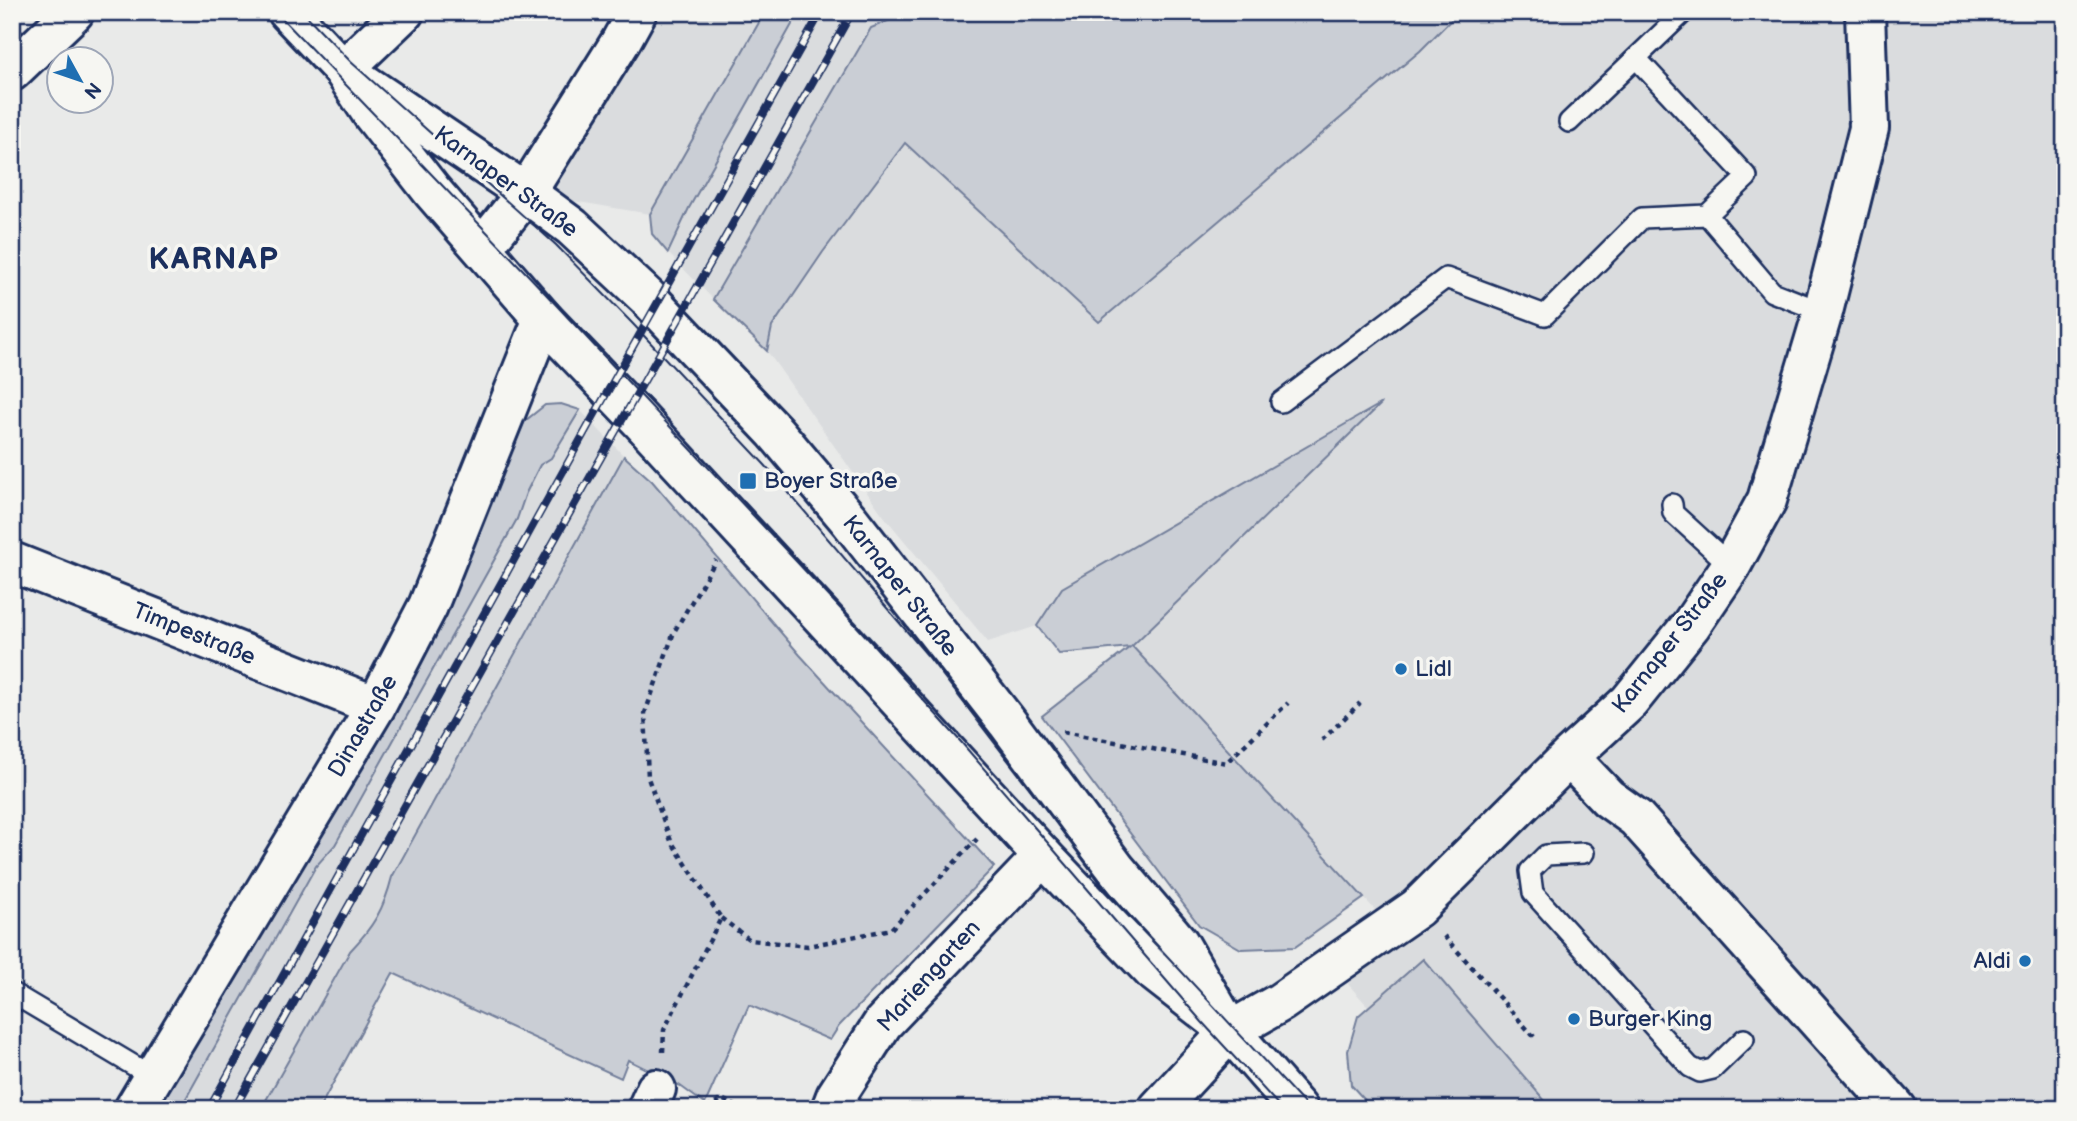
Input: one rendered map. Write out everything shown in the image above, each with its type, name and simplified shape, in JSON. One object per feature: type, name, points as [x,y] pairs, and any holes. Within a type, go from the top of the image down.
[{"type":"street","points":[[12,71],[74,12]]},
{"type":"street","name":"Karnaper Straße","points":[[288,12],[343,71],[372,114],[432,191],[543,319],[640,420],[1042,856],[1153,971],[1230,1031]]},
{"type":"street","points":[[343,71],[404,12]]},
{"type":"street","points":[[483,247],[526,193],[637,12]]},
{"type":"street","name":"Karnaper Straße","points":[[1230,1031],[1281,1002],[1417,908],[1569,757],[1629,702],[1691,625],[1731,566],[1767,500],[1823,312],[1869,128],[1866,12]]},
{"type":"street","name":"Karnaper Straße","points":[[343,71],[526,193],[572,227],[648,298],[775,432],[850,521],[1007,722],[1116,869],[1179,943],[1230,1031],[1298,1109]]},
{"type":"street","name":"Dinastraße","points":[[134,1109],[376,706],[428,606],[543,319]]},
{"type":"street","name":"Timpestraße","points":[[12,562],[376,706]]},
{"type":"street","points":[[1569,757],[1608,798],[1636,818],[1897,1109]]},
{"type":"street","name":"Mariengarten","points":[[831,1109],[836,1096],[883,1023],[1042,856]]},
{"type":"street","points":[[1157,1109],[1230,1031]]},
{"type":"lane","points":[[1569,122],[1684,12]]},
{"type":"lane","points":[[1281,402],[1446,278],[1545,315],[1642,218],[1707,215],[1747,177],[1636,58]]},
{"type":"lane","points":[[1707,215],[1772,292],[1823,312]]},
{"type":"lane","points":[[1672,504],[1673,513],[1731,566]]},
{"type":"lane","points":[[1584,853],[1546,855],[1530,871],[1533,893],[1690,1067],[1700,1072],[1713,1069],[1744,1039]]},
{"type":"lane","points":[[12,993],[153,1077]]},
{"type":"path","points":[[736,526],[674,632],[645,713],[648,778],[671,841],[721,918],[750,940],[808,946],[891,929],[1002,813]]},
{"type":"path","points":[[1007,722],[1226,763],[1288,703]]},
{"type":"path","points":[[1322,740],[1360,704]]},
{"type":"path","points":[[1417,908],[1537,1040]]},
{"type":"path","points":[[655,1091],[664,1030],[721,918]]},
{"type":"path","points":[[707,1109],[722,1100],[741,1109]]},
{"type":"shaded area","points":[[638,12],[765,12],[650,214],[526,193]]},
{"type":"shaded area","points":[[765,12],[799,12],[689,208],[668,253],[652,234],[650,214]]},
{"type":"shaded area","points":[[799,12],[909,12],[870,28],[713,299],[668,253],[689,208]]},
{"type":"shaded area","points":[[909,12],[1459,12],[1420,51],[1099,322],[905,143],[823,252],[772,327],[767,351],[713,299],[871,28]]},
{"type":"shaded area","points":[[1459,12],[2065,12],[2065,1109],[1460,1109],[1348,984],[1570,762],[1687,621],[1390,926],[1131,647],[1379,406],[1062,588],[1037,626],[988,642],[883,515],[767,351],[772,327],[823,252],[906,143],[1099,322],[1420,51]]},
{"type":"shaded area","points":[[1382,403],[1132,646],[1364,898],[1295,947],[1241,949],[1199,925],[1042,716],[1130,647],[1059,654],[1037,626],[1062,588]]},
{"type":"shaded area","points":[[561,404],[580,410],[551,458],[540,465],[517,519],[335,845],[316,866],[180,1109],[153,1109],[407,690],[525,421],[545,405]]},
{"type":"shaded area","points":[[580,410],[624,456],[392,877],[385,904],[368,933],[350,951],[261,1109],[180,1109],[316,865],[335,845],[517,519],[540,465],[551,458]]},
{"type":"shaded area","points":[[624,456],[652,481],[800,655],[994,867],[839,1026],[830,1040],[749,1005],[705,1104],[679,1085],[628,1060],[621,1078],[393,973],[319,1109],[261,1109],[350,951],[377,917],[392,877]]},
{"type":"shaded area","points":[[1423,959],[1552,1109],[1373,1109],[1351,1085],[1348,1051],[1358,1016]]},
{"type":"tram line","points":[[276,12],[529,276],[852,621],[961,742],[1202,1022],[1282,1109]]},
{"type":"tram line","points":[[303,12],[351,62],[556,245],[765,465],[927,655],[1117,902],[1309,1109]]},
{"type":"railway","points":[[209,1109],[821,12]]},
{"type":"railway","points":[[234,1109],[852,12]]},
{"type":"place","name":"Boyer Straße","points":[[748,481]]},
{"type":"place","name":"Lidl","points":[[1401,669]]},
{"type":"place","name":"Aldi","points":[[2025,961]]},
{"type":"place","name":"Burger King","points":[[1574,1019]]},
{"type":"district","name":"KARNAP","points":[[214,260]]}]
